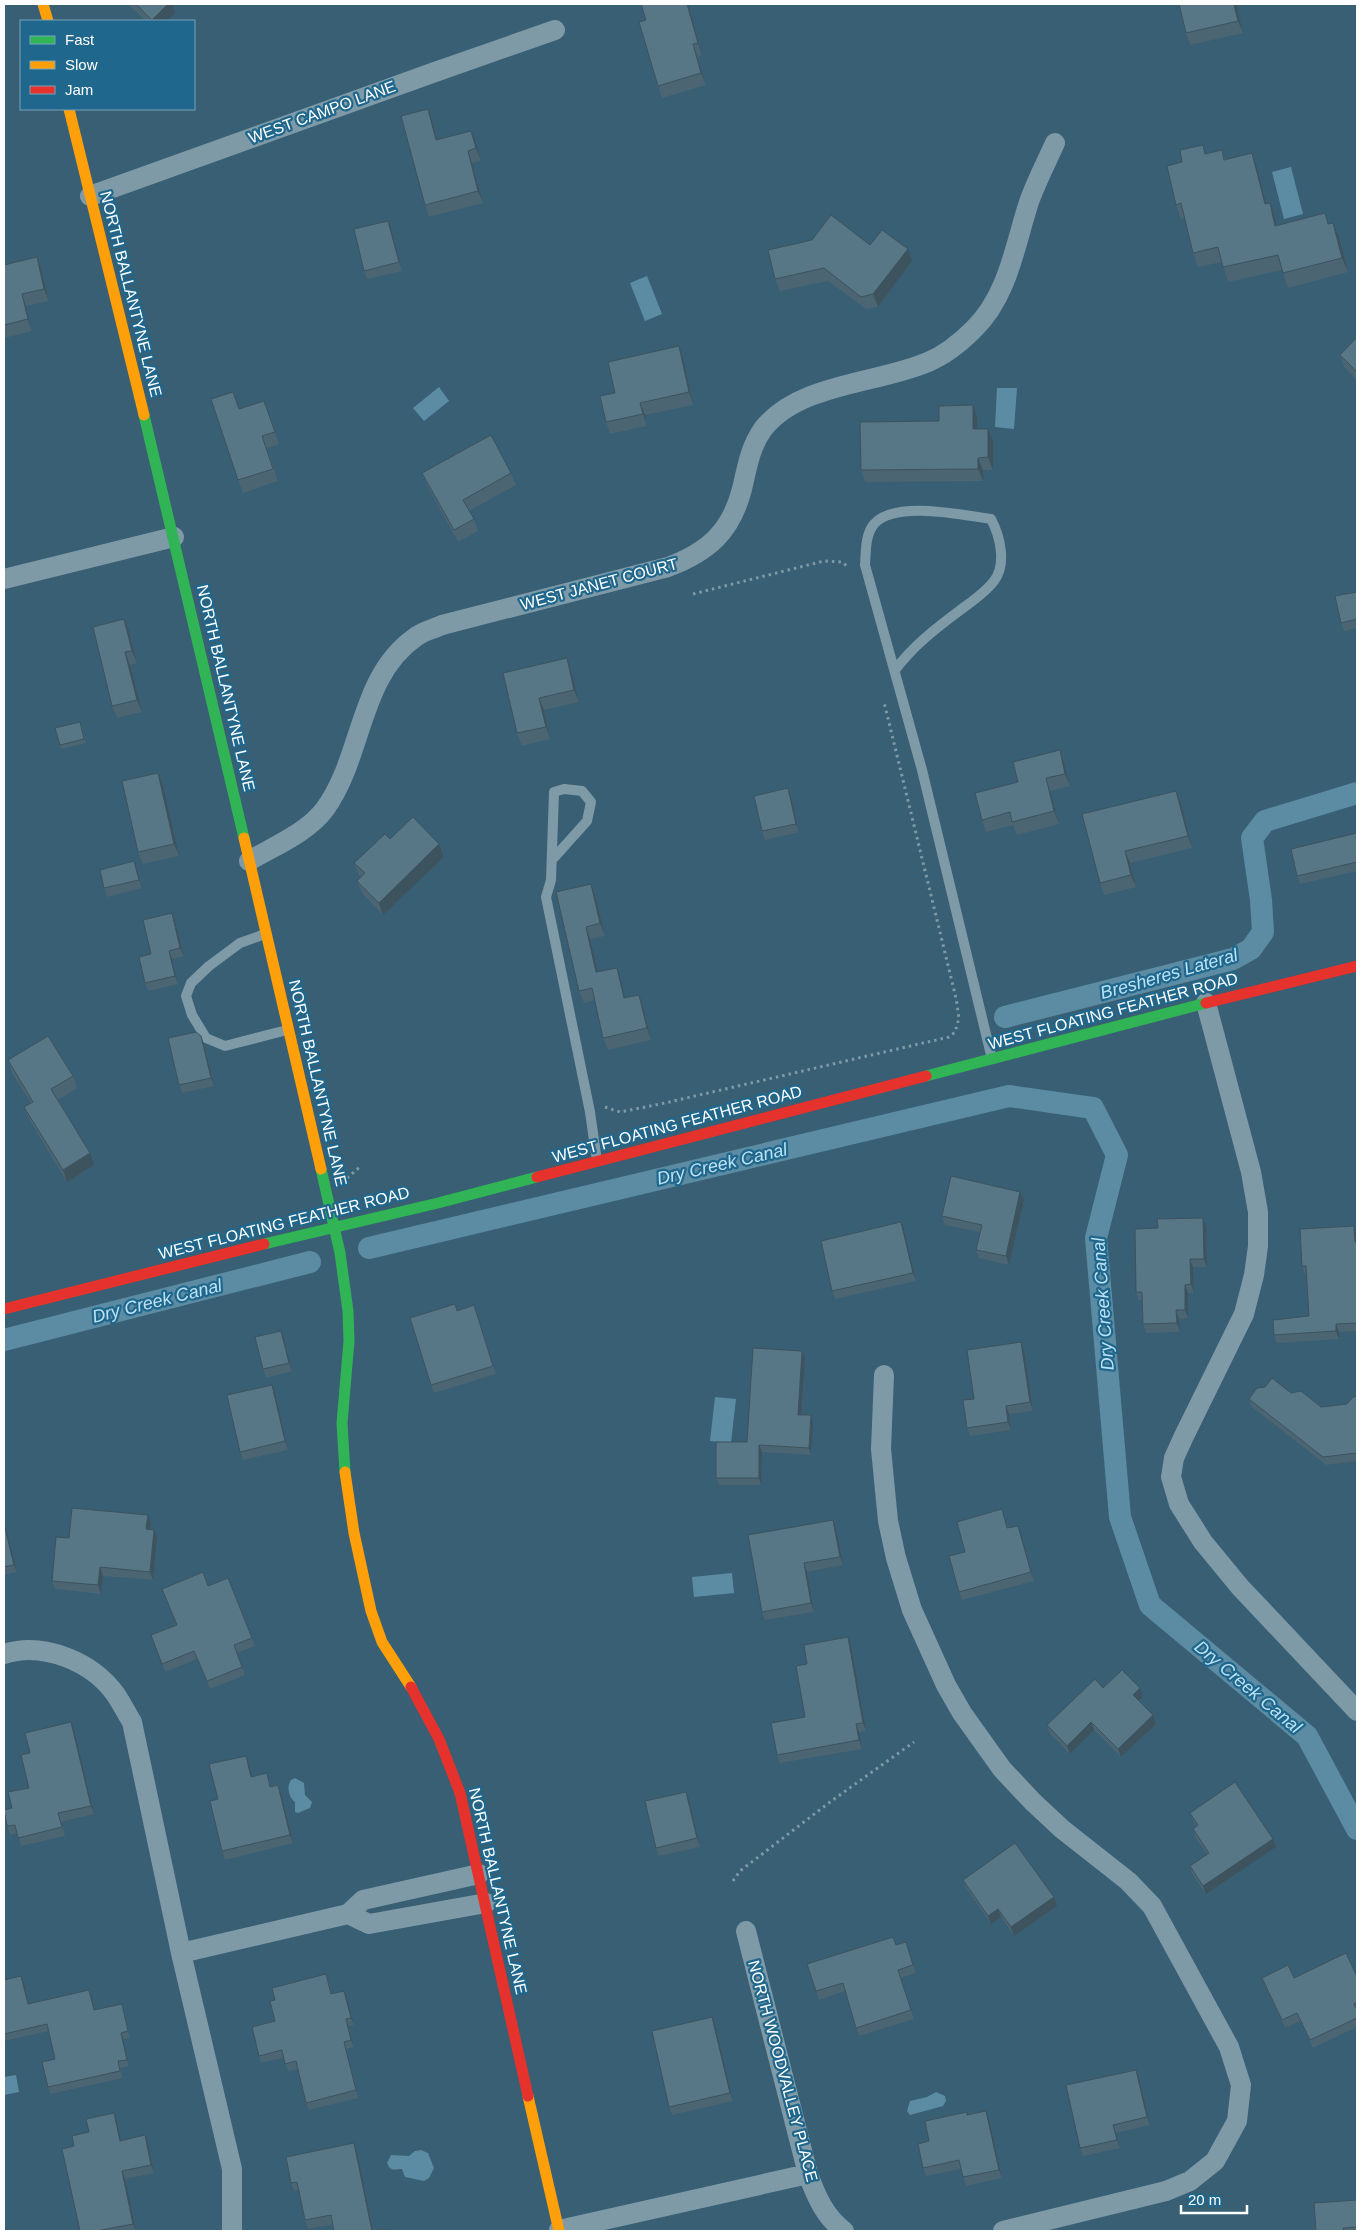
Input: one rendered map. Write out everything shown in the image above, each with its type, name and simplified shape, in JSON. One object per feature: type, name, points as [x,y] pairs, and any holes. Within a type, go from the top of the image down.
[{"type":"street","points":[[43,4],[48,20]]},
{"type":"street","name":"WEST CAMPO LANE","points":[[90,196],[555,30]]},
{"type":"street","name":"NORTH BALLANTYNE LANE","points":[[69,110],[174,537],[335,1226],[345,1281],[348,1311],[348,1359],[342,1423],[346,1480],[371,1611],[382,1642],[413,1691],[439,1739],[460,1793],[480,1874],[559,2231]]},
{"type":"street","name":"WEST JANET COURT","points":[[250,861],[303,829],[324,810],[340,782],[375,687],[392,657],[418,635],[442,625],[668,568],[693,558],[714,542],[732,516],[742,490],[748,457],[763,429],[786,408],[810,396],[903,371],[930,361],[955,346],[993,305],[1008,273],[1030,200],[1054,143]]},
{"type":"street","points":[[4,579],[174,537]]},
{"type":"street","name":"WEST FLOATING FEATHER ROAD","points":[[4,1309],[335,1226],[438,1203],[1206,1003],[1357,966]]},
{"type":"street","points":[[1206,1003],[1250,1172],[1258,1212],[1258,1246],[1254,1275],[1244,1314],[1174,1458],[1171,1477],[1179,1504],[1203,1542],[1240,1587],[1357,1712]]},
{"type":"street","points":[[884,1375],[880,1421],[884,1494],[896,1558],[922,1636],[946,1685],[962,1713],[1002,1769],[1062,1829],[1128,1881],[1152,1906],[1230,2047],[1241,2085],[1237,2121],[1215,2161],[1190,2181],[1166,2191],[1003,2231]]},
{"type":"street","points":[[4,1654],[13,1651],[53,1652],[90,1670],[116,1694],[132,1722],[180,1954],[232,2169],[232,2231]]},
{"type":"street","points":[[180,1954],[348,1914],[363,1900],[480,1874]]},
{"type":"street","points":[[348,1914],[369,1924],[486,1903]]},
{"type":"street","name":"NORTH WOODVALLEY PLACE","points":[[746,1931],[808,2174],[819,2202],[844,2231]]},
{"type":"street","points":[[559,2231],[808,2174]]},
{"type":"lane","points":[[895,670],[910,650],[995,580],[1001,561],[996,529],[991,519],[913,509],[890,514],[874,524],[867,538],[866,565],[922,770],[992,1060]]},
{"type":"lane","points":[[552,860],[587,821],[591,802],[582,791],[564,789],[554,792],[551,880],[546,897],[590,1112],[597,1162]]},
{"type":"lane","points":[[266,934],[240,943],[209,966],[191,983],[186,996],[192,1015],[206,1038],[225,1046],[289,1030]]},
{"type":"path","points":[[693,594],[824,561],[842,562],[853,574]]},
{"type":"path","points":[[598,1103],[612,1111],[620,1112],[940,1039],[950,1036],[955,1032],[959,1018],[956,998],[883,695]]},
{"type":"path","points":[[341,1184],[360,1166]]},
{"type":"path","points":[[733,1881],[740,1872],[824,1807],[914,1742]]},
{"type":"water","points":[[1291,167],[1303,214],[1284,219],[1272,172]]},
{"type":"water","points":[[647,276],[662,314],[645,321],[630,283]]},
{"type":"water","points":[[439,387],[449,401],[424,421],[413,408]]},
{"type":"water","points":[[997,388],[1017,388],[1014,429],[995,427]]},
{"type":"water","points":[[715,1397],[736,1399],[731,1443],[710,1441]]},
{"type":"water","points":[[732,1573],[734,1593],[694,1597],[692,1577]]},
{"type":"water","points":[[295,1778],[304,1783],[305,1795],[312,1802],[310,1808],[298,1813],[295,1812],[295,1802],[288,1789],[289,1783]]},
{"type":"water","points":[[16,2075],[19,2092],[4,2095],[4,2077]]},
{"type":"water","points":[[936,2092],[945,2096],[946,2101],[943,2106],[910,2115],[907,2111],[910,2101],[927,2097]]},
{"type":"water","points":[[421,2150],[428,2153],[434,2168],[429,2178],[424,2181],[405,2177],[402,2169],[391,2169],[388,2166],[387,2163],[391,2155],[409,2156],[415,2151]]},
{"type":"building","points":[[136,4],[168,4],[152,20]]},
{"type":"building","points":[[641,4],[687,4],[698,43],[693,44],[701,73],[658,86],[639,22],[646,20]]},
{"type":"building","points":[[1179,4],[1234,4],[1238,21],[1186,33]]},
{"type":"building","points":[[428,109],[436,140],[471,131],[476,148],[468,151],[478,191],[425,205],[401,116]]},
{"type":"building","points":[[1203,145],[1205,154],[1222,150],[1224,160],[1252,153],[1265,204],[1270,203],[1275,226],[1325,213],[1328,224],[1333,223],[1342,258],[1283,273],[1278,255],[1223,267],[1218,247],[1193,253],[1181,203],[1176,205],[1167,166],[1182,162],[1180,150]]},
{"type":"building","points":[[831,215],[870,245],[882,230],[908,249],[873,294],[861,297],[824,268],[775,279],[768,250],[812,240]]},
{"type":"building","points":[[388,221],[399,262],[364,271],[354,229]]},
{"type":"building","points":[[37,257],[44,289],[22,294],[28,319],[4,325],[4,265]]},
{"type":"building","points":[[1357,337],[1357,372],[1340,355]]},
{"type":"building","points":[[679,346],[689,392],[640,403],[643,414],[606,422],[600,396],[615,393],[608,362]]},
{"type":"building","points":[[233,392],[239,409],[264,401],[275,432],[262,436],[273,469],[238,480],[211,399]]},
{"type":"building","points":[[973,405],[973,429],[988,429],[988,457],[978,458],[978,469],[861,470],[860,422],[939,421],[939,406]]},
{"type":"building","points":[[491,435],[511,473],[463,500],[474,519],[454,530],[422,473]]},
{"type":"building","points":[[1357,592],[1357,619],[1341,623],[1335,596]]},
{"type":"building","points":[[124,619],[132,651],[125,652],[137,700],[112,706],[93,627]]},
{"type":"building","points":[[567,658],[574,690],[539,698],[546,727],[517,733],[503,673]]},
{"type":"building","points":[[80,722],[84,739],[60,745],[55,728]]},
{"type":"building","points":[[1060,750],[1065,774],[1046,778],[1054,811],[1012,822],[1010,812],[982,820],[975,793],[1018,782],[1013,762]]},
{"type":"building","points":[[158,773],[174,844],[138,852],[122,781]]},
{"type":"building","points":[[788,788],[796,824],[762,831],[754,796]]},
{"type":"building","points":[[1176,791],[1188,836],[1125,851],[1131,875],[1100,883],[1082,814]]},
{"type":"building","points":[[413,817],[439,844],[379,903],[357,881],[365,873],[354,863],[385,834],[390,839]]},
{"type":"building","points":[[1357,833],[1357,862],[1297,876],[1291,849]]},
{"type":"building","points":[[134,861],[139,880],[104,888],[100,870]]},
{"type":"building","points":[[591,884],[600,923],[586,927],[596,972],[617,968],[624,998],[639,995],[647,1028],[603,1038],[592,988],[579,991],[556,892]]},
{"type":"building","points":[[172,913],[180,948],[169,951],[175,976],[145,983],[139,957],[151,954],[143,920]]},
{"type":"building","points":[[196,1032],[201,1036],[211,1078],[179,1085],[168,1038]]},
{"type":"building","points":[[48,1036],[73,1076],[51,1089],[90,1153],[63,1170],[24,1107],[33,1102],[8,1060]]},
{"type":"building","points":[[951,1176],[1020,1192],[1006,1256],[976,1250],[982,1225],[942,1216]]},
{"type":"building","points":[[1203,1218],[1204,1259],[1190,1259],[1191,1284],[1185,1285],[1185,1310],[1176,1310],[1177,1323],[1143,1324],[1142,1292],[1136,1292],[1135,1229],[1158,1228],[1157,1219]]},
{"type":"building","points":[[901,1222],[913,1273],[832,1291],[821,1241]]},
{"type":"building","points":[[1354,1226],[1355,1242],[1357,1242],[1357,1323],[1336,1324],[1336,1331],[1274,1335],[1273,1320],[1309,1316],[1306,1266],[1302,1266],[1300,1229]]},
{"type":"building","points":[[455,1304],[457,1311],[474,1305],[493,1366],[431,1385],[410,1318]]},
{"type":"building","points":[[281,1331],[289,1363],[263,1369],[255,1337]]},
{"type":"building","points":[[1021,1342],[1030,1402],[1006,1406],[1008,1422],[967,1428],[963,1400],[974,1399],[967,1350]]},
{"type":"building","points":[[753,1348],[802,1351],[798,1415],[811,1415],[809,1448],[759,1445],[759,1478],[716,1478],[716,1442],[747,1442]]},
{"type":"building","points":[[1272,1378],[1291,1393],[1301,1391],[1321,1407],[1347,1404],[1353,1397],[1357,1396],[1357,1453],[1323,1457],[1249,1399],[1257,1388],[1265,1387]]},
{"type":"building","points":[[272,1385],[285,1441],[240,1452],[227,1395]]},
{"type":"building","points":[[72,1508],[148,1515],[146,1529],[154,1530],[150,1572],[100,1567],[98,1585],[52,1581],[56,1537],[69,1538]]},
{"type":"building","points":[[1002,1509],[1007,1528],[1018,1526],[1031,1572],[959,1592],[949,1556],[965,1552],[957,1522]]},
{"type":"building","points":[[833,1520],[840,1557],[804,1563],[811,1603],[762,1612],[748,1535]]},
{"type":"building","points":[[4,1524],[14,1565],[4,1567]]},
{"type":"building","points":[[203,1572],[208,1586],[228,1578],[252,1638],[234,1645],[242,1667],[207,1681],[194,1651],[162,1664],[151,1635],[177,1625],[162,1589]]},
{"type":"building","points":[[848,1637],[863,1723],[856,1724],[859,1740],[777,1755],[771,1723],[805,1717],[796,1666],[807,1664],[804,1645]]},
{"type":"building","points":[[1122,1670],[1140,1688],[1133,1695],[1153,1715],[1118,1749],[1091,1722],[1067,1746],[1047,1725],[1095,1679],[1103,1688]]},
{"type":"building","points":[[71,1722],[91,1806],[58,1813],[62,1827],[18,1838],[15,1825],[7,1826],[4,1810],[12,1808],[8,1792],[29,1788],[21,1755],[30,1753],[25,1733]]},
{"type":"building","points":[[246,1756],[251,1777],[267,1773],[270,1787],[278,1785],[290,1835],[222,1851],[210,1801],[218,1799],[209,1764]]},
{"type":"building","points":[[1235,1782],[1273,1839],[1203,1886],[1190,1866],[1209,1853],[1193,1829],[1198,1825],[1190,1813]]},
{"type":"building","points":[[686,1792],[697,1838],[656,1848],[645,1801]]},
{"type":"building","points":[[1015,1843],[1054,1897],[1011,1927],[998,1909],[988,1916],[963,1880]]},
{"type":"building","points":[[893,1937],[896,1945],[906,1942],[913,1965],[898,1970],[911,2010],[856,2028],[843,1983],[816,1991],[807,1964]]},
{"type":"building","points":[[1346,1953],[1357,1977],[1357,2002],[1354,2004],[1357,2010],[1357,2018],[1310,2040],[1297,2013],[1282,2020],[1262,1978],[1288,1965],[1294,1978]]},
{"type":"building","points":[[326,1974],[331,1994],[344,1991],[351,2018],[346,2019],[351,2040],[344,2042],[356,2090],[306,2103],[296,2061],[285,2064],[282,2050],[259,2056],[252,2027],[275,2021],[270,2001],[275,2000],[272,1988]]},
{"type":"building","points":[[21,1976],[28,2004],[89,1990],[94,2010],[122,2004],[128,2031],[121,2033],[127,2060],[118,2061],[120,2071],[48,2087],[42,2062],[55,2059],[47,2024],[4,2034],[4,1980]]},
{"type":"building","points":[[712,2017],[730,2093],[669,2107],[652,2031]]},
{"type":"building","points":[[1136,2070],[1147,2117],[1113,2125],[1117,2140],[1080,2148],[1066,2085]]},
{"type":"building","points":[[986,2111],[999,2170],[963,2177],[959,2160],[923,2168],[918,2144],[929,2141],[925,2121],[967,2112],[967,2115]]},
{"type":"building","points":[[114,2113],[120,2141],[145,2135],[151,2165],[122,2171],[133,2224],[96,2231],[80,2231],[62,2149],[74,2146],[72,2136],[89,2132],[86,2119]]},
{"type":"building","points":[[354,2143],[372,2231],[334,2231],[331,2215],[305,2220],[297,2182],[291,2183],[286,2157]]},
{"type":"building","points":[[1357,2200],[1357,2227],[1343,2228],[1344,2231],[1316,2231],[1314,2203]]},
{"type":"waterway","name":"Bresheres Lateral","points":[[1005,1017],[1233,959],[1251,949],[1263,932],[1261,900],[1252,838],[1265,821],[1357,793]]},
{"type":"waterway","name":"Dry Creek Canal","points":[[369,1248],[1009,1096],[1093,1108],[1117,1155],[1096,1238],[1120,1517],[1150,1605],[1307,1736],[1357,1829]]},
{"type":"waterway","name":"Dry Creek Canal","points":[[4,1340],[310,1262]]},
{"type":"traffic: fast","points":[[144,415],[244,838]]},
{"type":"traffic: fast","points":[[926,1076],[1206,1003]]},
{"type":"traffic: fast","points":[[321,1169],[340,1253],[348,1311],[349,1341],[342,1423],[345,1472]]},
{"type":"traffic: fast","points":[[264,1244],[438,1203],[537,1177]]},
{"type":"traffic: slow","points":[[43,4],[48,20]]},
{"type":"traffic: slow","points":[[69,110],[144,415]]},
{"type":"traffic: slow","points":[[244,838],[321,1169]]},
{"type":"traffic: slow","points":[[345,1472],[354,1533],[371,1611],[382,1642],[411,1687]]},
{"type":"traffic: slow","points":[[528,2096],[559,2231]]},
{"type":"traffic: jam","points":[[1206,1003],[1357,966]]},
{"type":"traffic: jam","points":[[537,1177],[926,1076]]},
{"type":"traffic: jam","points":[[4,1309],[264,1244]]},
{"type":"traffic: jam","points":[[411,1687],[439,1739],[460,1793],[528,2096]]}]
